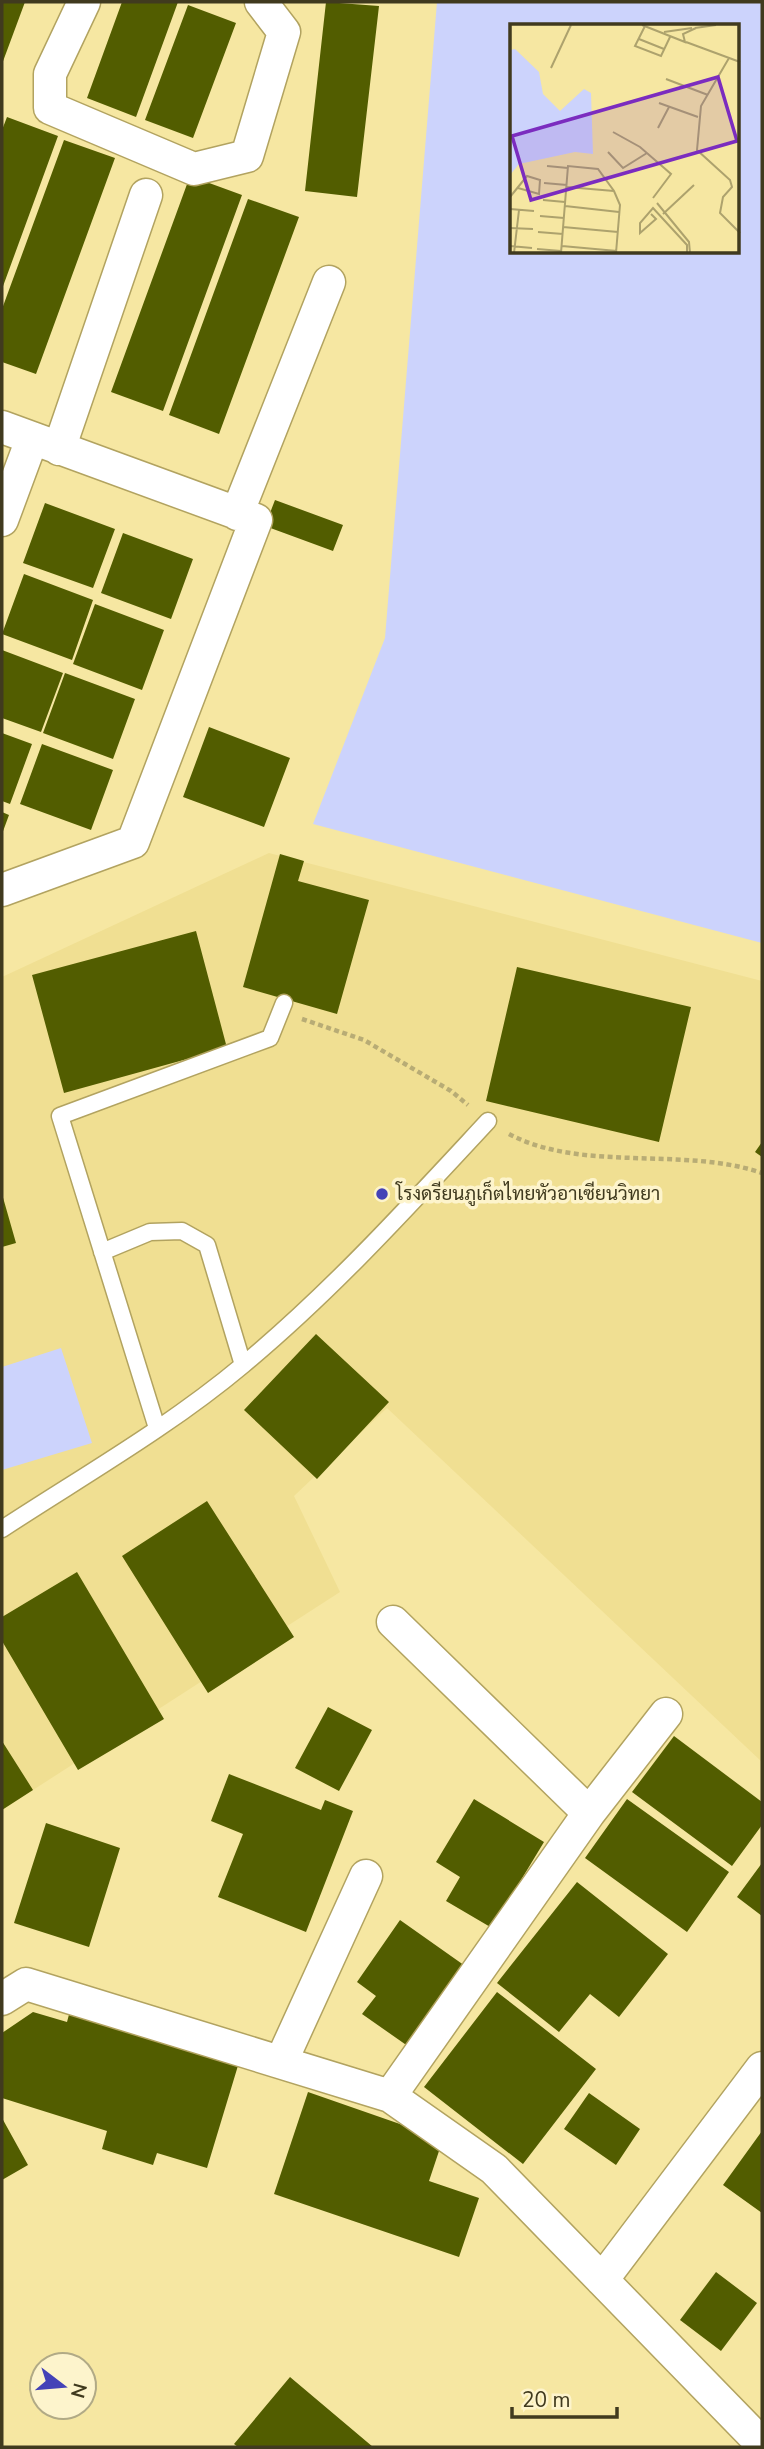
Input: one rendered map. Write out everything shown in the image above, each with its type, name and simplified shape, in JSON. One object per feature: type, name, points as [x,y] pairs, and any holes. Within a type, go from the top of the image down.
[{"type":"street","points":[[84,2],[50,74],[50,108],[194,169],[247,156],[284,32],[261,2]]},
{"type":"street","points":[[2,520],[45,444],[146,195]]},
{"type":"street","points":[[237,514],[329,282]]},
{"type":"street","points":[[2,427],[256,520],[133,842],[2,890]]},
{"type":"street","points":[[393,1622],[589,1813]]},
{"type":"street","points":[[390,2096],[589,1813],[666,1714]]},
{"type":"street","points":[[281,2063],[366,1876]]},
{"type":"street","points":[[2,1999],[26,1984],[390,2096],[494,2169],[762,2444]]},
{"type":"street","points":[[602,2280],[762,2067]]},
{"type":"lane","points":[[157,1428],[60,1116],[270,1038],[281,1011]]},
{"type":"lane","points":[[2,1529],[157,1428],[243,1365],[360,1259],[488,1121]]},
{"type":"lane","points":[[102,1252],[150,1232],[182,1231],[207,1245],[243,1365]]},
{"type":"path","points":[[281,1011],[364,1040],[451,1091],[488,1121],[512,1136],[564,1152],[692,1160],[762,1173]]},
{"type":"shaded area","points":[[437,2],[762,2],[762,943],[313,824],[385,638]]},
{"type":"shaded area","name":"โรงดรียนภูเก็ตไทยหัวอาเซียนวิทยา","points":[[269,853],[762,981],[762,1762],[387,1408],[294,1496],[340,1592],[2,1810],[2,977]]},
{"type":"shaded area","points":[[61,1348],[92,1443],[2,1470],[2,1367]]},
{"type":"building","points":[[2,2],[25,2],[2,64]]},
{"type":"building","points":[[122,2],[178,2],[136,117],[87,98]]},
{"type":"building","points":[[326,2],[379,6],[357,197],[305,191]]},
{"type":"building","points":[[188,5],[236,23],[193,138],[145,120]]},
{"type":"building","points":[[7,117],[58,136],[2,289],[2,130]]},
{"type":"building","points":[[64,140],[115,158],[36,374],[2,362],[2,309]]},
{"type":"building","points":[[190,176],[242,195],[163,411],[111,392]]},
{"type":"building","points":[[248,199],[299,217],[219,434],[169,415]]},
{"type":"building","points":[[275,500],[343,525],[333,551],[265,526]]},
{"type":"building","points":[[45,503],[115,529],[93,588],[23,563]]},
{"type":"building","points":[[123,533],[193,559],[171,619],[101,593]]},
{"type":"building","points":[[24,574],[93,600],[72,660],[2,634]]},
{"type":"building","points":[[95,604],[164,630],[142,690],[73,664]]},
{"type":"building","points":[[2,650],[63,673],[41,732],[2,718]]},
{"type":"building","points":[[65,673],[135,699],[113,759],[43,733]]},
{"type":"building","points":[[209,727],[290,758],[264,827],[183,797]]},
{"type":"building","points":[[2,733],[32,744],[10,804],[2,801]]},
{"type":"building","points":[[42,744],[113,770],[91,830],[20,804]]},
{"type":"building","points":[[2,812],[9,815],[2,834]]},
{"type":"building","points":[[280,854],[304,861],[298,881],[369,900],[337,1014],[243,987]]},
{"type":"building","points":[[196,931],[227,1048],[64,1093],[32,975]]},
{"type":"building","points":[[517,967],[691,1007],[659,1142],[486,1101]]},
{"type":"building","points":[[762,1142],[762,1157],[755,1152]]},
{"type":"building","points":[[2,1194],[16,1243],[2,1247]]},
{"type":"building","points":[[316,1334],[389,1402],[317,1479],[244,1410]]},
{"type":"building","points":[[207,1501],[294,1637],[208,1693],[122,1556]]},
{"type":"building","points":[[77,1572],[164,1719],[78,1770],[2,1641],[2,1617]]},
{"type":"building","points":[[328,1707],[372,1730],[339,1791],[295,1768]]},
{"type":"building","points":[[674,1736],[762,1802],[762,1825],[732,1866],[632,1792]]},
{"type":"building","points":[[2,1741],[33,1790],[2,1810]]},
{"type":"building","points":[[229,1774],[321,1810],[325,1800],[353,1811],[306,1932],[218,1897],[243,1834],[211,1821]]},
{"type":"building","points":[[474,1799],[544,1842],[492,1928],[446,1901],[460,1877],[436,1862]]},
{"type":"building","points":[[627,1799],[729,1872],[687,1932],[585,1858]]},
{"type":"building","points":[[46,1823],[120,1848],[89,1947],[14,1923]]},
{"type":"building","points":[[762,1863],[762,1916],[737,1897]]},
{"type":"building","points":[[577,1882],[668,1954],[619,2017],[590,1994],[559,2032],[497,1983]]},
{"type":"building","points":[[400,1920],[468,1968],[412,2049],[362,2014],[376,1996],[357,1982]]},
{"type":"building","points":[[497,1992],[596,2069],[523,2164],[424,2087]]},
{"type":"building","points":[[71,2007],[240,2059],[207,2168],[157,2153],[153,2165],[102,2149],[107,2131],[2,2098],[2,2033],[33,2012],[67,2022]]},
{"type":"building","points":[[308,2092],[443,2139],[429,2181],[479,2198],[459,2257],[274,2194]]},
{"type":"building","points":[[589,2093],[640,2129],[616,2165],[564,2129]]},
{"type":"building","points":[[2,2118],[28,2165],[2,2180]]},
{"type":"building","points":[[762,2131],[762,2213],[723,2185]]},
{"type":"building","points":[[716,2272],[757,2303],[721,2351],[680,2320]]},
{"type":"building","points":[[290,2377],[373,2447],[238,2447],[234,2444]]},
{"type":"place","name":"โรงดรียนภูเก็ตไทยหัวอาเซียนวิทยา","points":[[382,1194]]}]
